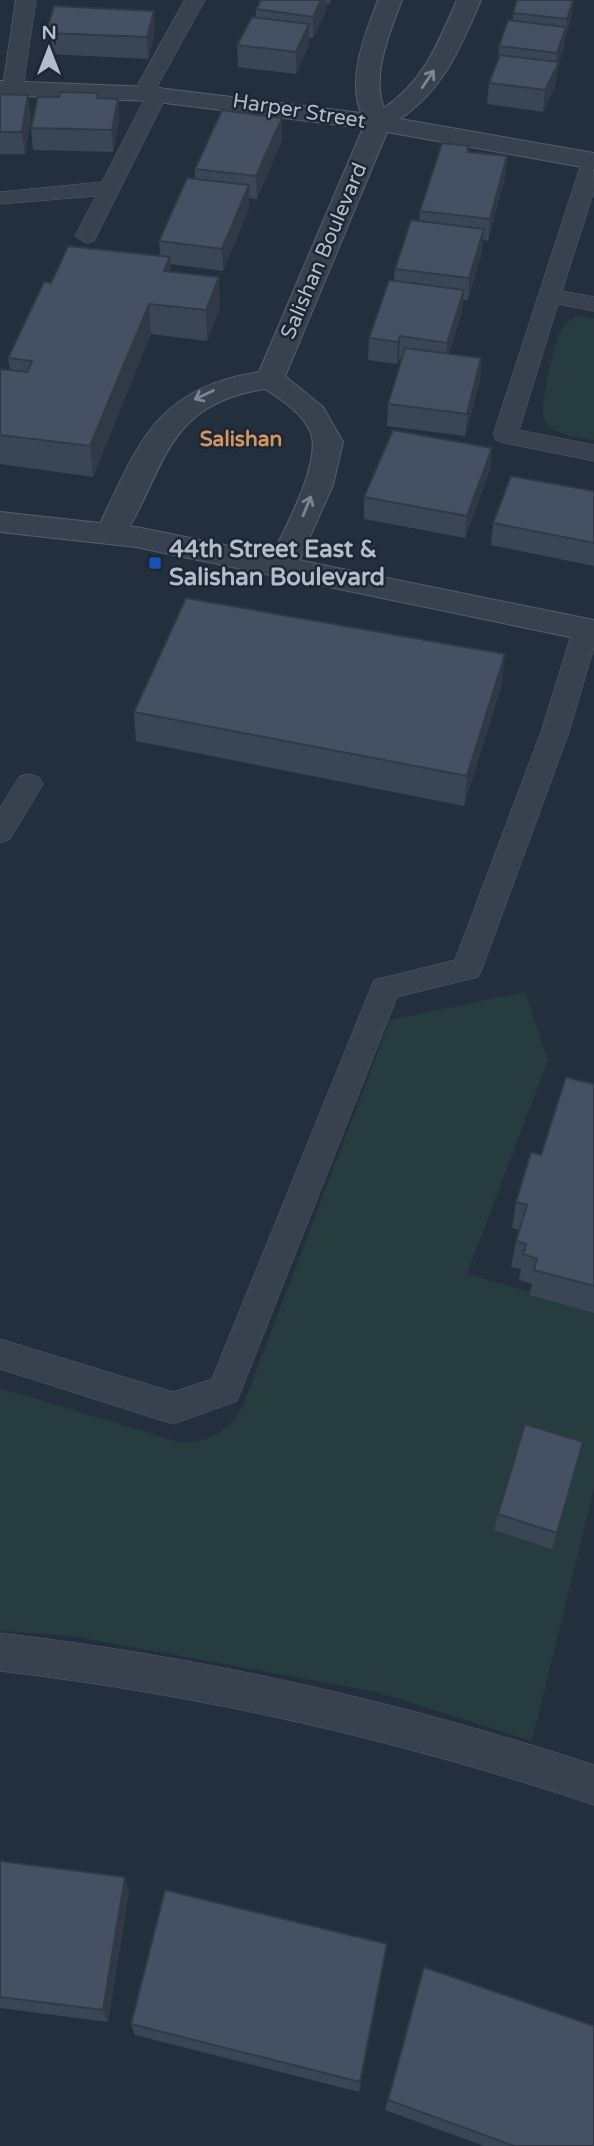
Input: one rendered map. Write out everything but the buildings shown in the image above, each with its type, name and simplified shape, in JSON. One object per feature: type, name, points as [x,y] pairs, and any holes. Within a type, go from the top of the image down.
[{"type":"street","points":[[390,0],[376,36],[366,94],[378,123],[415,98],[446,52],[469,0]]},
{"type":"street","name":"Harper Street","points":[[7,88],[151,92],[244,101],[594,161]]},
{"type":"street","name":"Salishan Boulevard","points":[[270,379],[378,123]]},
{"type":"street","points":[[110,534],[162,433],[190,402],[222,386],[270,379],[296,396],[321,424],[329,452],[281,569]]},
{"type":"street","points":[[0,522],[110,534],[590,630]]},
{"type":"lane","points":[[7,88],[26,0]]},
{"type":"lane","points":[[86,236],[111,188],[151,92],[195,0]]},
{"type":"lane","points":[[594,161],[505,435],[594,453]]},
{"type":"lane","points":[[0,198],[111,188]]},
{"type":"lane","points":[[550,296],[594,304]]},
{"type":"lane","points":[[0,1354],[173,1408],[225,1390],[385,988],[467,969],[590,630]]},
{"type":"lane","points":[[0,832],[29,784]]},
{"type":"lane","points":[[0,1652],[78,1660],[305,1702],[523,1760],[594,1785]]},
{"type":"green space","points":[[576,316],[594,318],[594,440],[559,432],[544,419],[546,388],[556,345],[563,327]]},
{"type":"green space","points":[[525,992],[548,1060],[467,1274],[594,1310],[594,1488],[532,1741],[377,1692],[72,1636],[0,1631],[0,1388],[182,1443],[210,1437],[224,1429],[242,1408],[390,1020]]},
{"type":"place","name":"44th Street East & Salishan Boulevard","points":[[155,563]]},
{"type":"district","name":"Salishan","points":[[241,439]]}]
